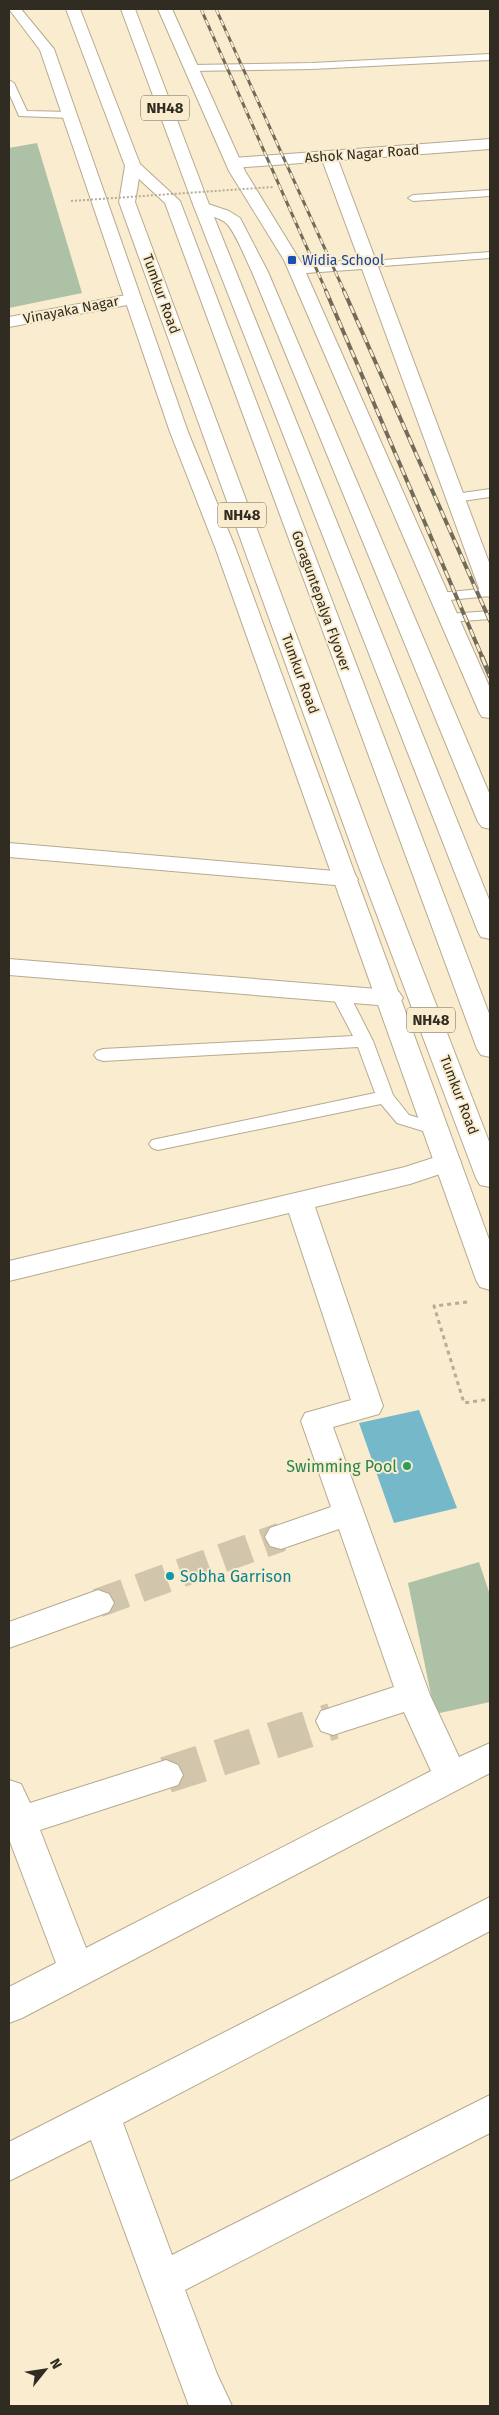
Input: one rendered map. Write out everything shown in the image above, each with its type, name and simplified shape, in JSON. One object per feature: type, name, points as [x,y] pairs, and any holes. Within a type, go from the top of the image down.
[{"type":"main road","points":[[14,9],[47,49],[179,432],[225,548],[390,998],[490,1280]]},
{"type":"main road","name":"NH48","points":[[73,9],[133,166]]},
{"type":"main road","name":"NH48","points":[[128,9],[202,207]]},
{"type":"main road","points":[[165,9],[234,163],[296,269],[490,712]]},
{"type":"main road","name":"Ashok Nagar Road","points":[[234,163],[490,144]]},
{"type":"main road","points":[[329,156],[490,592]]},
{"type":"main road","name":"Goraguntepalya Flyover","points":[[133,166],[172,201],[490,1049]]},
{"type":"main road","name":"Tumkur Road","points":[[133,166],[127,202],[369,862],[490,1178]]},
{"type":"main road","points":[[202,207],[490,932]]},
{"type":"main road","points":[[202,207],[223,214],[234,221],[260,272],[490,822]]},
{"type":"main road","points":[[296,269],[370,264]]},
{"type":"main road","name":"Vinayaka Nagar","points":[[9,322],[132,298]]},
{"type":"main road","points":[[9,850],[346,879]]},
{"type":"main road","points":[[9,967],[390,998]]},
{"type":"main road","points":[[9,1271],[410,1175],[448,1162]]},
{"type":"main road","points":[[299,1202],[368,1406],[316,1421],[413,1695],[451,1777]]},
{"type":"main road","points":[[281,1538],[350,1513]]},
{"type":"main road","points":[[9,1635],[98,1603]]},
{"type":"main road","points":[[333,1722],[413,1695]]},
{"type":"main road","points":[[9,2006],[490,1757]]},
{"type":"main road","points":[[77,1971],[14,1808],[166,1775]]},
{"type":"main road","points":[[9,2162],[490,1913]]},
{"type":"main road","points":[[162,2281],[490,2113]]},
{"type":"main road","points":[[101,2116],[200,2384],[211,2406]]},
{"type":"lane","points":[[191,68],[312,66],[490,57]]},
{"type":"lane","points":[[9,83],[20,115],[71,115]]},
{"type":"lane","points":[[413,198],[490,193]]},
{"type":"lane","points":[[370,264],[490,255]]},
{"type":"lane","points":[[454,498],[490,494]]},
{"type":"lane","points":[[439,597],[490,592]]},
{"type":"lane","points":[[448,618],[490,615]]},
{"type":"lane","points":[[340,994],[364,1040],[384,1097],[403,1118],[436,1129]]},
{"type":"lane","points":[[103,1055],[364,1040]]},
{"type":"lane","points":[[158,1144],[384,1097]]},
{"type":"path","points":[[71,202],[273,187]]},
{"type":"path","points":[[472,1302],[434,1306],[464,1403],[490,1399]]},
{"type":"green space","points":[[37,143],[82,293],[9,308],[9,148]]},
{"type":"green space","points":[[479,1562],[490,1595],[490,1702],[435,1714],[408,1583]]},
{"type":"water","name":"Swimming Pool","points":[[419,1410],[457,1508],[394,1523],[359,1423]]},
{"type":"tunnel","points":[[98,1603],[281,1537]]},
{"type":"tunnel","points":[[166,1775],[333,1721]]},
{"type":"railway","points":[[201,9],[327,293]]},
{"type":"railway","points":[[216,9],[345,293]]},
{"type":"railway","points":[[326,291],[483,659]]},
{"type":"railway","points":[[344,291],[490,621]]},
{"type":"railway","points":[[482,657],[490,676]]},
{"type":"place","name":"Widia School","points":[[292,260]]},
{"type":"place","name":"Swimming Pool","points":[[407,1466]]},
{"type":"place","name":"Sobha Garrison","points":[[170,1576]]}]
